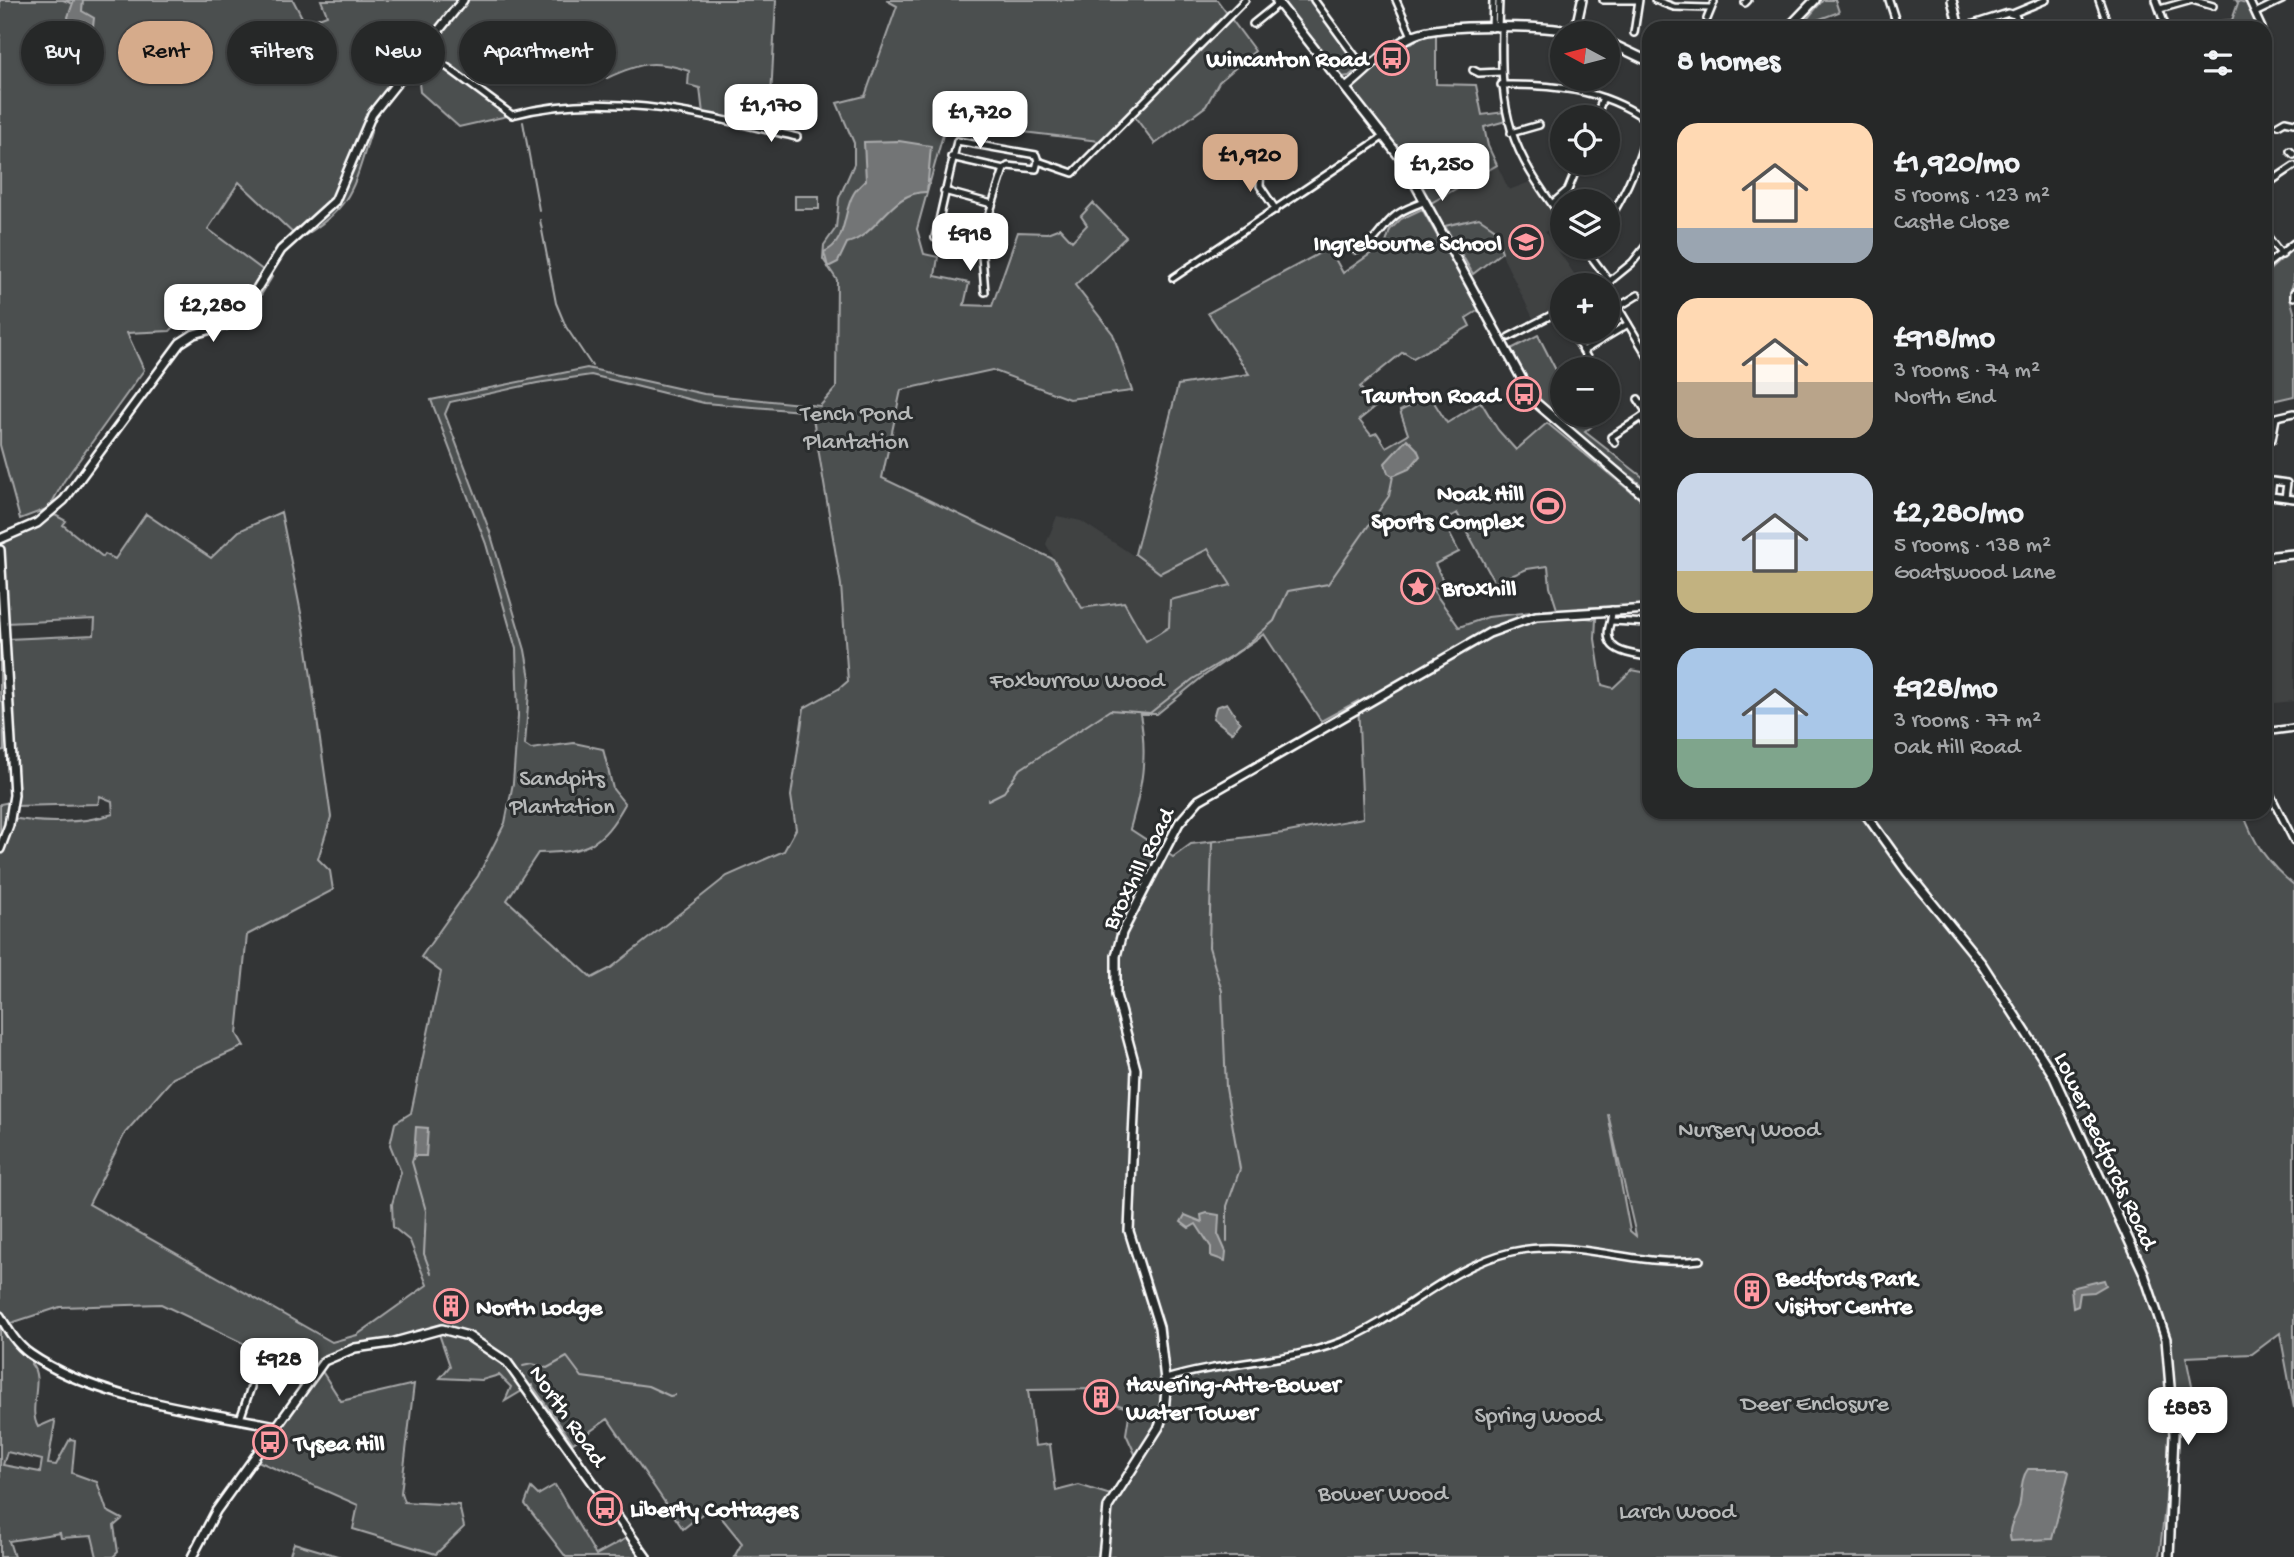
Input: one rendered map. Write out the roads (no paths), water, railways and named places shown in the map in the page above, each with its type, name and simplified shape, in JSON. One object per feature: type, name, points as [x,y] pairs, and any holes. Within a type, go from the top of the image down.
[{"type":"street","points":[[445,23],[463,0]]},
{"type":"street","points":[[1038,161],[1073,173],[1092,150],[1245,0]]},
{"type":"street","points":[[1314,0],[1366,71]]},
{"type":"street","points":[[1396,0],[1412,36]]},
{"type":"street","points":[[1493,0],[1501,85],[1511,133],[1531,175],[1550,201]]},
{"type":"street","points":[[1497,29],[1499,0]]},
{"type":"street","points":[[1579,21],[1582,0]]},
{"type":"street","points":[[1603,0],[1638,0],[1634,33]]},
{"type":"street","points":[[1655,0],[1683,8],[1709,8]]},
{"type":"street","points":[[1683,8],[1685,0]]},
{"type":"street","points":[[1795,21],[1815,0]]},
{"type":"street","points":[[1889,0],[1896,21]]},
{"type":"street","points":[[1952,0],[1958,21]]},
{"type":"street","points":[[1989,21],[2046,0]]},
{"type":"street","points":[[2101,0],[2106,21]]},
{"type":"street","points":[[2157,0],[2164,21]]},
{"type":"street","points":[[2160,9],[2192,0],[2213,6]]},
{"type":"street","points":[[2249,0],[2260,21]]},
{"type":"street","points":[[2257,12],[2282,0]]},
{"type":"street","points":[[1253,24],[1278,2],[1384,136],[1425,201],[1534,401],[1642,494]]},
{"type":"street","points":[[1707,19],[1709,8],[1714,2]]},
{"type":"street","points":[[2012,14],[2016,21]]},
{"type":"street","points":[[1346,88],[1412,36],[1445,27],[1550,29]]},
{"type":"street","points":[[1620,48],[1642,58]]},
{"type":"street","points":[[445,66],[512,115],[560,104],[631,104],[685,112],[797,136]]},
{"type":"street","points":[[1473,69],[1479,73],[1501,72]]},
{"type":"street","points":[[0,539],[37,523],[64,500],[180,343],[194,334],[226,325],[241,314],[281,250],[335,201],[365,127],[397,84]]},
{"type":"street","points":[[1501,85],[1545,85],[1603,97],[1642,119]]},
{"type":"street","points":[[1600,105],[1603,97]]},
{"type":"street","points":[[2281,120],[2294,123]]},
{"type":"street","points":[[1511,133],[1539,125]]},
{"type":"street","points":[[1173,278],[1384,136]]},
{"type":"street","points":[[977,247],[935,238],[951,157],[957,141],[1036,155],[1036,169],[1008,166],[1004,169],[977,247],[982,256],[985,292]]},
{"type":"street","points":[[1620,202],[1642,146]]},
{"type":"street","points":[[951,157],[1004,169]]},
{"type":"street","points":[[1262,166],[1260,186],[1276,210]]},
{"type":"street","points":[[1634,166],[1642,169]]},
{"type":"street","points":[[2272,181],[2294,166]]},
{"type":"street","points":[[944,191],[992,204]]},
{"type":"street","points":[[1353,249],[1367,246],[1382,234],[1395,216],[1425,201]]},
{"type":"street","points":[[2272,243],[2281,255]]},
{"type":"street","points":[[2272,261],[2294,243]]},
{"type":"street","points":[[1618,273],[1642,249]]},
{"type":"street","points":[[2294,292],[2294,297]]},
{"type":"street","points":[[1638,295],[1615,309],[1642,347]]},
{"type":"street","points":[[1508,337],[1550,318]]},
{"type":"street","points":[[1583,351],[1628,324]]},
{"type":"street","points":[[1578,343],[1587,357]]},
{"type":"street","points":[[1638,399],[1642,406]]},
{"type":"street","points":[[2272,419],[2294,413]]},
{"type":"street","points":[[1611,437],[1642,417]]},
{"type":"street","points":[[2272,439],[2276,418]]},
{"type":"street","points":[[1606,429],[1615,443]]},
{"type":"street","points":[[2285,498],[2294,499]]},
{"type":"street","points":[[0,550],[13,808],[0,849]]},
{"type":"street","points":[[2272,556],[2294,554]]},
{"type":"street","name":"Broxhill Road","points":[[1103,1557],[1108,1507],[1162,1420],[1166,1379],[1152,1299],[1129,1231],[1136,1069],[1116,995],[1115,974],[1122,933],[1179,823],[1199,800],[1489,633],[1536,616],[1642,609]]},
{"type":"street","points":[[1612,610],[1609,634],[1616,649],[1621,653],[1642,656]]},
{"type":"street","points":[[1612,621],[1642,623]]},
{"type":"street","points":[[2272,731],[2294,728]]},
{"type":"street","points":[[2272,798],[2294,841]]},
{"type":"street","name":"Lower Bedfords Road","points":[[1869,819],[1907,872],[1982,964],[2052,1073],[2143,1271],[2166,1349],[2174,1434],[2169,1557]]},
{"type":"street","points":[[1166,1379],[1200,1370],[1298,1355],[1343,1341],[1445,1280],[1510,1252],[1543,1246],[1572,1247],[1647,1260],[1700,1260]]},
{"type":"street","points":[[0,1316],[23,1348],[73,1379],[157,1402],[276,1426],[216,1511],[191,1557]]},
{"type":"street","name":"North Road","points":[[276,1426],[317,1369],[329,1357],[355,1348],[391,1343],[435,1330],[468,1336],[508,1362],[646,1557]]},
{"type":"street","points":[[240,1419],[251,1387]]},
{"type":"waterway","points":[[63,0],[71,3]]},
{"type":"waterway","points":[[523,122],[539,210]]},
{"type":"waterway","points":[[540,220],[556,303],[566,327],[592,366]]},
{"type":"waterway","points":[[988,800],[1004,792],[1019,770],[1110,710],[1150,713],[1193,679],[1242,649],[1274,621],[1288,591],[1328,584],[1389,496],[1393,476]]},
{"type":"waterway","points":[[1212,842],[1209,947],[1222,991],[1226,1088],[1240,1169],[1227,1206],[1227,1242]]},
{"type":"waterway","points":[[414,1156],[412,1162],[426,1211],[424,1254],[431,1273]]},
{"type":"waterway","points":[[523,1366],[532,1364],[547,1368],[567,1357],[582,1377],[648,1386],[670,1396],[675,1395]]},
{"type":"place","name":"Wincanton Road","points":[[1392,58]]},
{"type":"place","name":"Ingrebourne School","points":[[1526,242]]},
{"type":"place","name":"Taunton Road","points":[[1524,394]]},
{"type":"place","name":"Noak Hill Sports Complex","points":[[1548,506]]},
{"type":"place","name":"Broxhill","points":[[1418,587]]},
{"type":"place","name":"Bedfords Park Visitor Centre","points":[[1752,1291]]},
{"type":"place","name":"North Lodge","points":[[451,1306]]},
{"type":"place","name":"Havering-Atte-Bower Water Tower","points":[[1101,1397]]},
{"type":"place","name":"Tysea Hill","points":[[270,1442]]},
{"type":"place","name":"Liberty Cottages","points":[[605,1508]]},
{"type":"park label","name":"Tench Pond Plantation","points":[[856,426]]},
{"type":"park label","name":"Foxburrow Wood","points":[[1077,679]]},
{"type":"park label","name":"Sandpits Plantation","points":[[562,791]]},
{"type":"park label","name":"Nursery Wood","points":[[1749,1128]]},
{"type":"park label","name":"Deer Enclosure","points":[[1815,1402]]},
{"type":"park label","name":"Spring Wood","points":[[1538,1414]]},
{"type":"park label","name":"Bower Wood","points":[[1383,1492]]},
{"type":"park label","name":"Larch Wood","points":[[1677,1510]]}]
